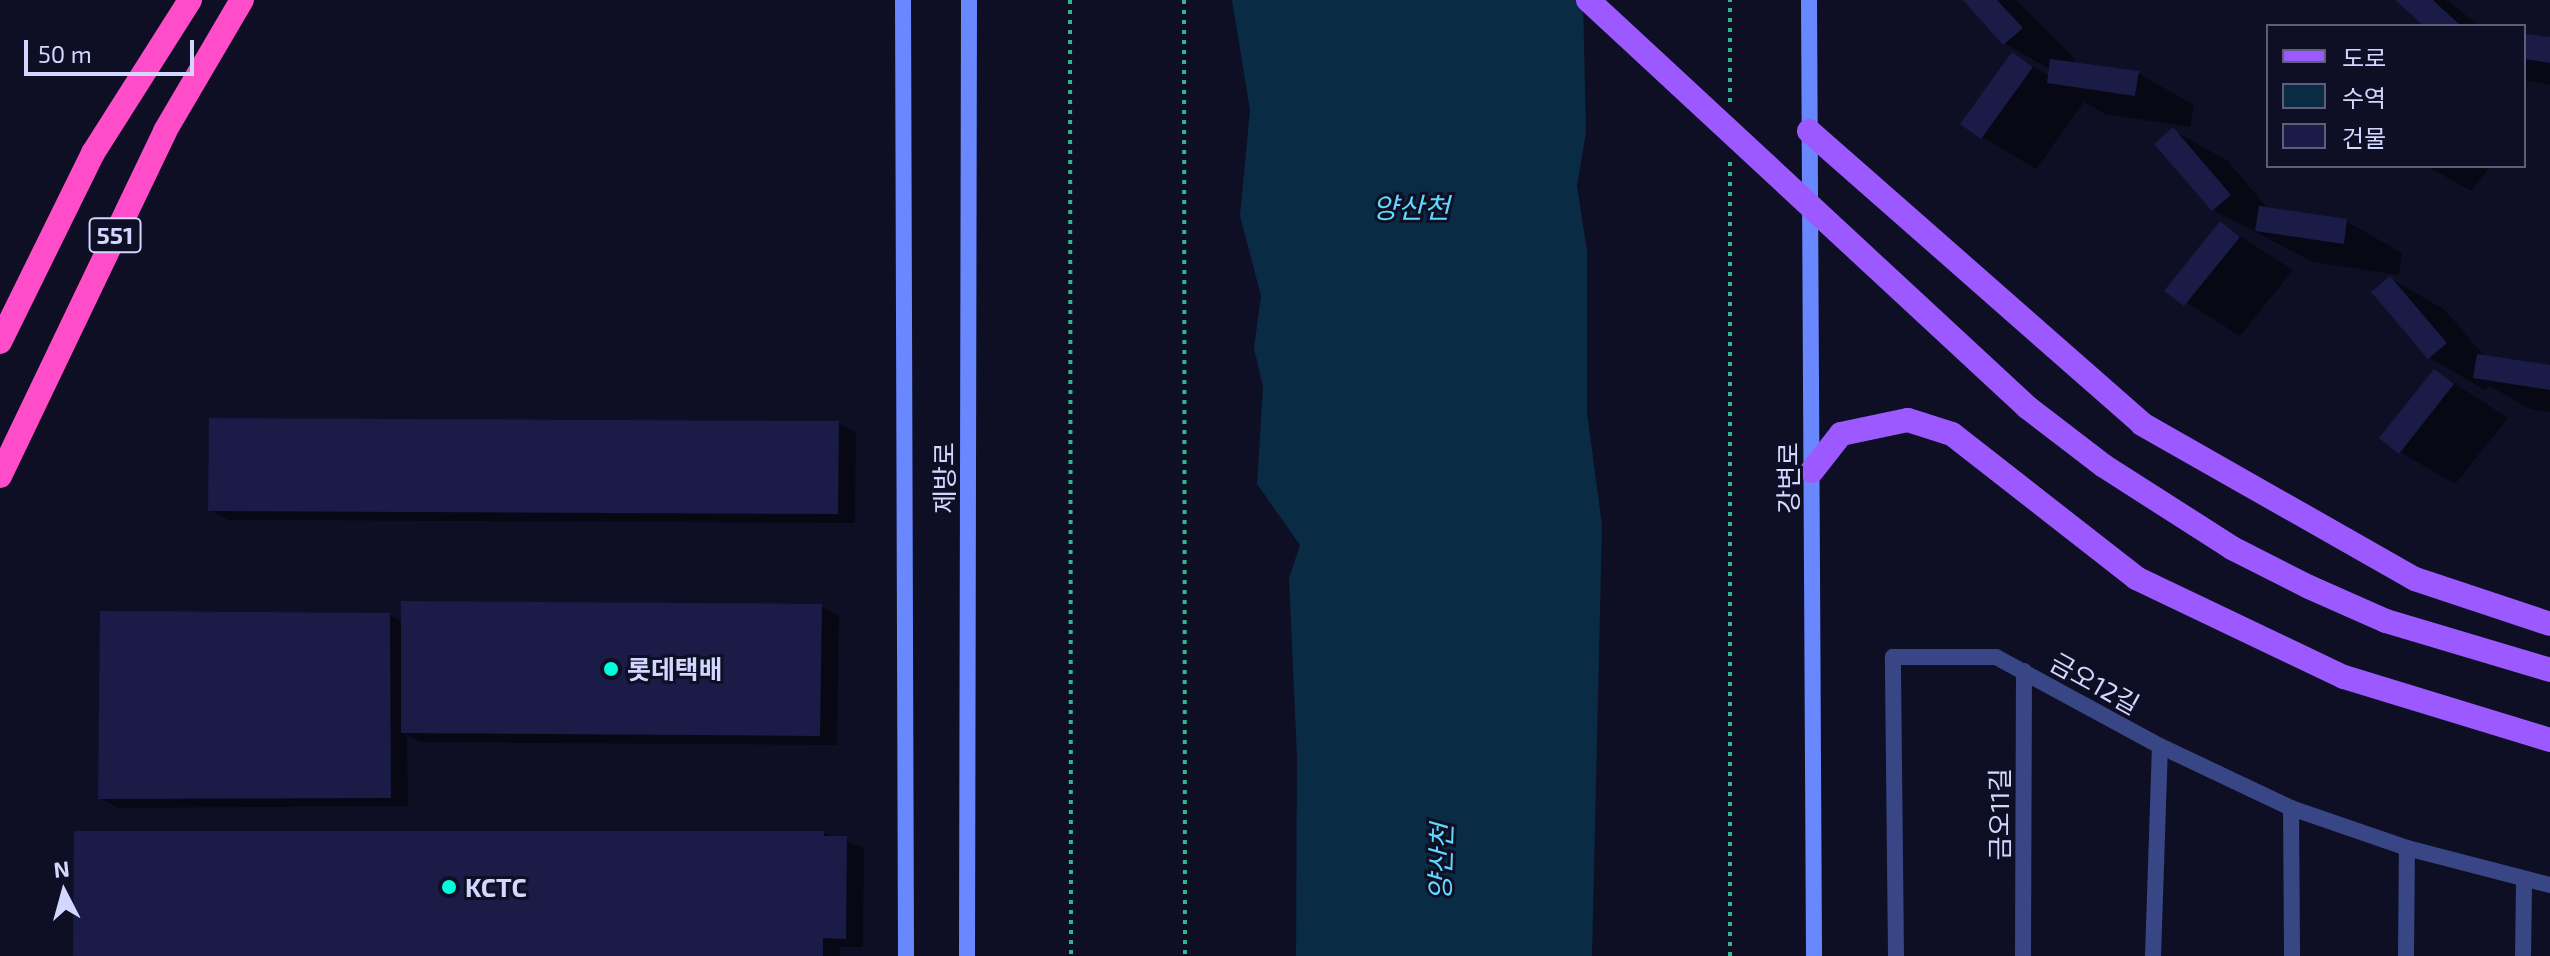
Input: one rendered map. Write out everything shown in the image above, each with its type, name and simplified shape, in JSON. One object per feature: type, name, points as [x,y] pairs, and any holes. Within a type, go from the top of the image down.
[{"type":"highway","name":"551","points":[[0,342],[93,153],[190,0]]},
{"type":"highway","name":"551","points":[[0,476],[165,131],[242,0]]},
{"type":"main road","points":[[1588,0],[2027,407],[2104,466],[2232,548],[2309,587],[2386,621],[2550,670]]},
{"type":"main road","points":[[1809,131],[2142,424],[2415,579],[2550,624]]},
{"type":"main road","points":[[1812,471],[1841,434],[1908,420],[1952,434],[2136,578],[2344,677],[2550,740]]},
{"type":"street","points":[[903,0],[906,956]]},
{"type":"street","name":"제방로","points":[[967,956],[969,0]]},
{"type":"street","name":"강변로","points":[[1809,0],[1814,956]]},
{"type":"street","name":"금오12길","points":[[1896,956],[1893,657],[1996,657],[2160,746],[2291,808],[2407,848],[2550,885]]},
{"type":"street","name":"금오11길","points":[[2023,956],[2024,671]]},
{"type":"street","points":[[2153,956],[2160,746]]},
{"type":"street","points":[[2291,808],[2292,956]]},
{"type":"street","points":[[2406,956],[2407,848]]},
{"type":"street","points":[[2523,956],[2524,880]]},
{"type":"path","points":[[1070,0],[1071,956]]},
{"type":"path","points":[[1184,0],[1185,956]]},
{"type":"path","points":[[1730,0],[1730,108]]},
{"type":"path","points":[[1730,155],[1730,956]]},
{"type":"water","name":"양산천","points":[[1232,0],[1583,0],[1586,132],[1577,186],[1587,251],[1587,412],[1602,525],[1592,956],[1296,956],[1297,758],[1289,578],[1300,545],[1257,484],[1263,387],[1254,348],[1261,296],[1240,216],[1250,110]]},
{"type":"building","points":[[1963,0],[1997,0],[2023,28],[2003,45]]},
{"type":"building","points":[[2395,0],[2433,0],[2459,24],[2422,24]]},
{"type":"building","points":[[2526,34],[2550,37],[2550,63],[2526,59]]},
{"type":"building","points":[[2012,52],[2033,67],[1981,139],[1960,124]]},
{"type":"building","points":[[2050,59],[2139,71],[2135,96],[2047,83]]},
{"type":"building","points":[[2173,127],[2231,195],[2212,211],[2154,144]]},
{"type":"building","points":[[2259,206],[2347,219],[2344,244],[2255,231]]},
{"type":"building","points":[[2220,221],[2240,237],[2184,306],[2164,291]]},
{"type":"building","points":[[2390,276],[2447,343],[2428,359],[2371,292]]},
{"type":"building","points":[[2477,354],[2550,365],[2550,390],[2473,378]]},
{"type":"building","points":[[2434,369],[2454,384],[2399,454],[2379,438]]},
{"type":"building","points":[[209,418],[839,421],[838,514],[208,511]]},
{"type":"building","name":"롯데택배","points":[[401,601],[822,604],[820,736],[401,733]]},
{"type":"building","points":[[100,611],[390,613],[391,798],[98,799]]},
{"type":"building","name":"KCTC","points":[[74,831],[824,831],[824,836],[847,836],[846,939],[823,938],[823,956],[73,956]]},
{"type":"place","name":"롯데택배","points":[[611,669]]},
{"type":"place","name":"KCTC","points":[[449,887]]}]
